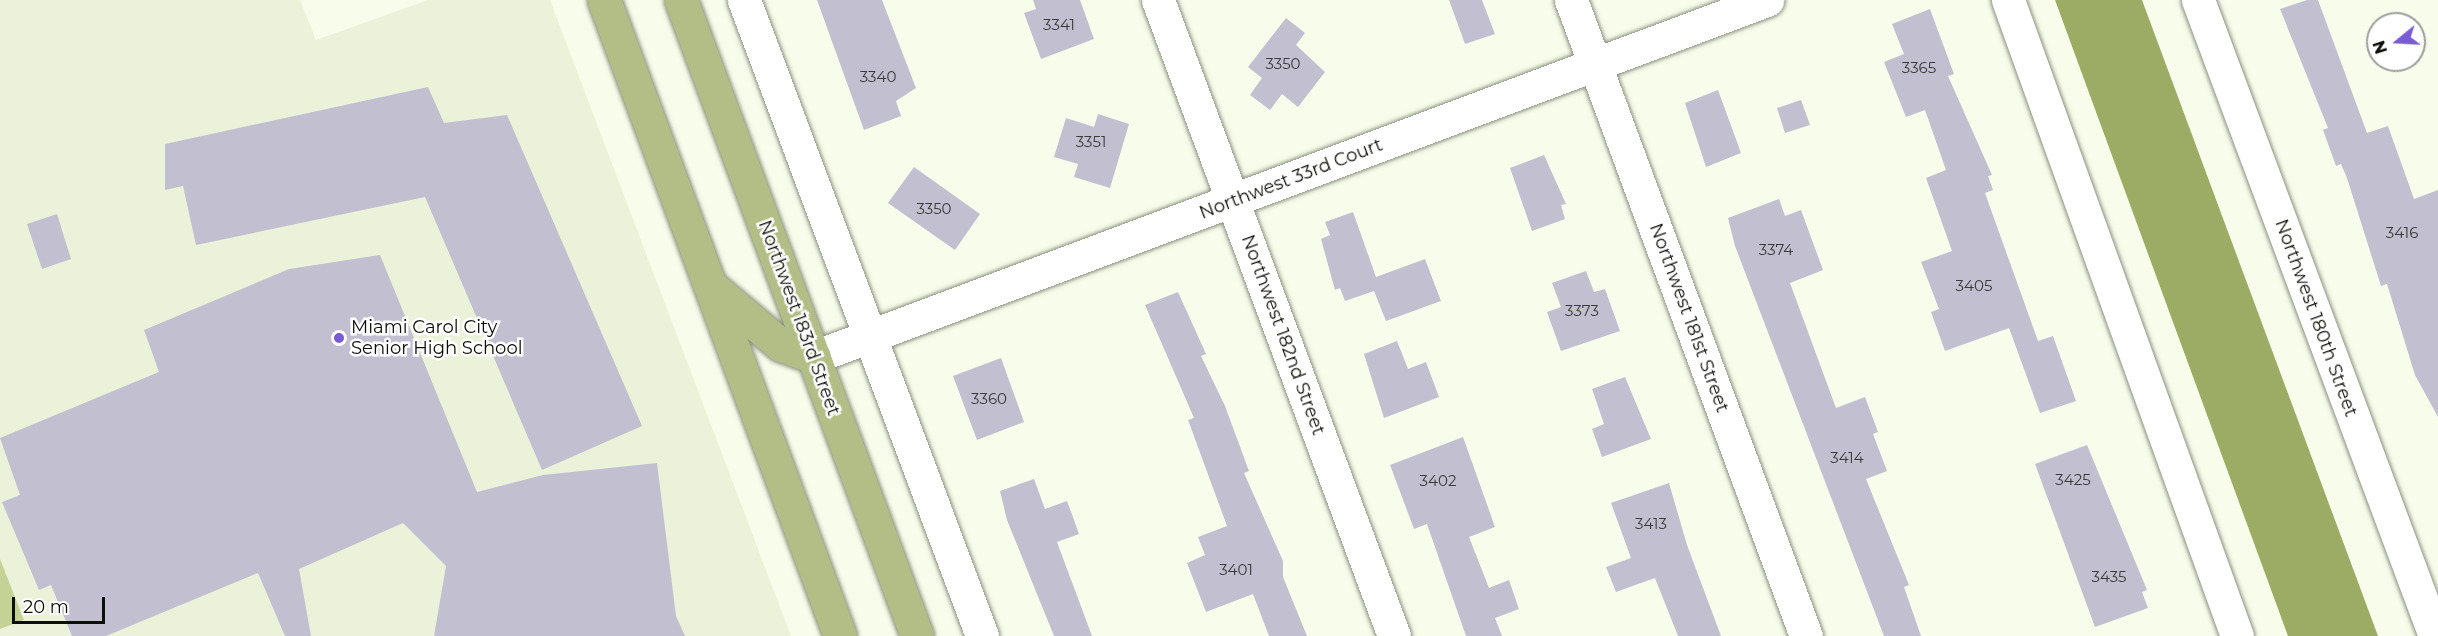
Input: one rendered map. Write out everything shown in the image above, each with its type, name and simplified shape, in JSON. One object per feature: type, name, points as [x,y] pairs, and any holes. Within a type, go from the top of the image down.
[{"type":"main road","points":[[604,0],[840,636]]},
{"type":"main road","name":"Northwest 183rd Street","points":[[681,0],[917,636]]},
{"type":"main road","points":[[710,286],[781,345],[814,357]]},
{"type":"street","points":[[744,0],[982,636]]},
{"type":"street","name":"Northwest 182nd Street","points":[[1158,0],[1394,636]]},
{"type":"street","name":"Northwest 181st Street","points":[[1572,0],[1806,636]]},
{"type":"street","name":"Northwest 33rd Court","points":[[814,357],[1767,0]]},
{"type":"street","points":[[2008,0],[2237,636]]},
{"type":"street","name":"Northwest 180th Street","points":[[2198,0],[2435,636]]},
{"type":"shaded area","name":"Miami Carol City Senior High School","points":[[0,0],[300,0],[316,40],[428,0],[550,0],[791,636],[0,636]]},
{"type":"shaded area","points":[[2055,0],[2142,0],[2378,636],[2288,636]]},
{"type":"shaded area","points":[[0,559],[24,620],[0,629]]},
{"type":"building","points":[[817,0],[882,0],[916,88],[896,101],[901,116],[864,130]]},
{"type":"building","points":[[1033,0],[1080,0],[1094,39],[1041,59],[1024,13],[1036,9]]},
{"type":"building","points":[[1449,0],[1482,0],[1495,34],[1465,44]]},
{"type":"building","points":[[2307,0],[2318,0],[2367,133],[2388,126],[2414,199],[2438,190],[2438,417],[2415,375],[2387,284],[2381,286],[2347,178],[2341,164],[2336,166],[2323,130],[2328,128],[2280,9]]},
{"type":"building","points":[[1930,9],[1954,74],[1948,76],[1992,175],[1988,176],[1993,190],[1985,193],[2038,341],[2053,336],[2076,401],[2040,413],[2009,328],[1945,351],[1931,312],[1939,309],[1921,262],[1952,251],[1926,178],[1946,170],[1925,110],[1906,117],[1884,62],[1904,54],[1892,24]]},
{"type":"building","points":[[1286,18],[1305,33],[1296,45],[1325,72],[1298,107],[1282,94],[1270,110],[1250,95],[1262,78],[1248,67]]},
{"type":"building","points":[[428,87],[444,123],[507,115],[642,426],[542,470],[425,197],[196,245],[183,186],[165,190],[165,144]]},
{"type":"building","points":[[1718,90],[1741,153],[1706,167],[1685,103]]},
{"type":"building","points":[[1801,100],[1810,125],[1785,133],[1777,108]]},
{"type":"building","points":[[1098,114],[1129,124],[1110,188],[1074,177],[1078,164],[1054,157],[1066,118],[1094,127]]},
{"type":"building","points":[[1544,155],[1566,204],[1561,205],[1565,219],[1532,231],[1510,168]]},
{"type":"building","points":[[914,167],[980,214],[955,250],[888,203]]},
{"type":"building","points":[[1779,199],[1785,216],[1801,210],[1823,270],[1790,283],[1836,408],[1865,397],[1878,432],[1873,434],[1887,471],[1866,479],[1909,585],[1904,587],[1921,636],[1884,636],[1735,246],[1728,218]]},
{"type":"building","points":[[1353,212],[1376,277],[1425,259],[1441,301],[1386,321],[1374,291],[1345,301],[1340,288],[1335,290],[1321,239],[1330,235],[1325,222]]},
{"type":"building","points":[[57,214],[71,259],[42,269],[27,224]]},
{"type":"building","points":[[380,255],[477,492],[543,475],[657,463],[676,616],[685,636],[434,636],[446,566],[403,523],[299,569],[311,636],[285,636],[258,573],[106,636],[72,636],[51,585],[39,590],[2,502],[20,495],[0,438],[159,372],[144,330],[289,269]]},
{"type":"building","points":[[1586,271],[1594,292],[1605,289],[1620,331],[1561,351],[1547,312],[1561,307],[1552,283]]},
{"type":"building","points":[[1178,292],[1206,354],[1201,356],[1225,406],[1249,471],[1244,473],[1283,561],[1283,577],[1307,636],[1269,636],[1253,594],[1206,612],[1187,563],[1205,555],[1198,537],[1227,526],[1188,420],[1194,418],[1145,305]]},
{"type":"building","points":[[1397,341],[1408,369],[1426,362],[1439,397],[1384,418],[1364,354]]},
{"type":"building","points":[[1001,358],[1024,422],[977,440],[953,376]]},
{"type":"building","points":[[1625,377],[1651,439],[1602,457],[1592,429],[1604,424],[1592,389]]},
{"type":"building","points":[[1463,437],[1495,527],[1469,537],[1489,588],[1509,580],[1519,609],[1495,618],[1502,636],[1466,636],[1427,524],[1414,529],[1390,465]]},
{"type":"building","points":[[2087,445],[2147,590],[2142,592],[2148,608],[2095,627],[2035,464]]},
{"type":"building","points":[[1034,479],[1045,509],[1067,501],[1073,517],[1079,534],[1057,542],[1092,636],[1054,636],[1007,520],[1000,491]]},
{"type":"building","points":[[1669,483],[1687,545],[1721,636],[1678,636],[1655,578],[1616,592],[1606,567],[1631,558],[1611,503]]},
{"type":"place","name":"Miami Carol City Senior High School","points":[[339,338]]}]
